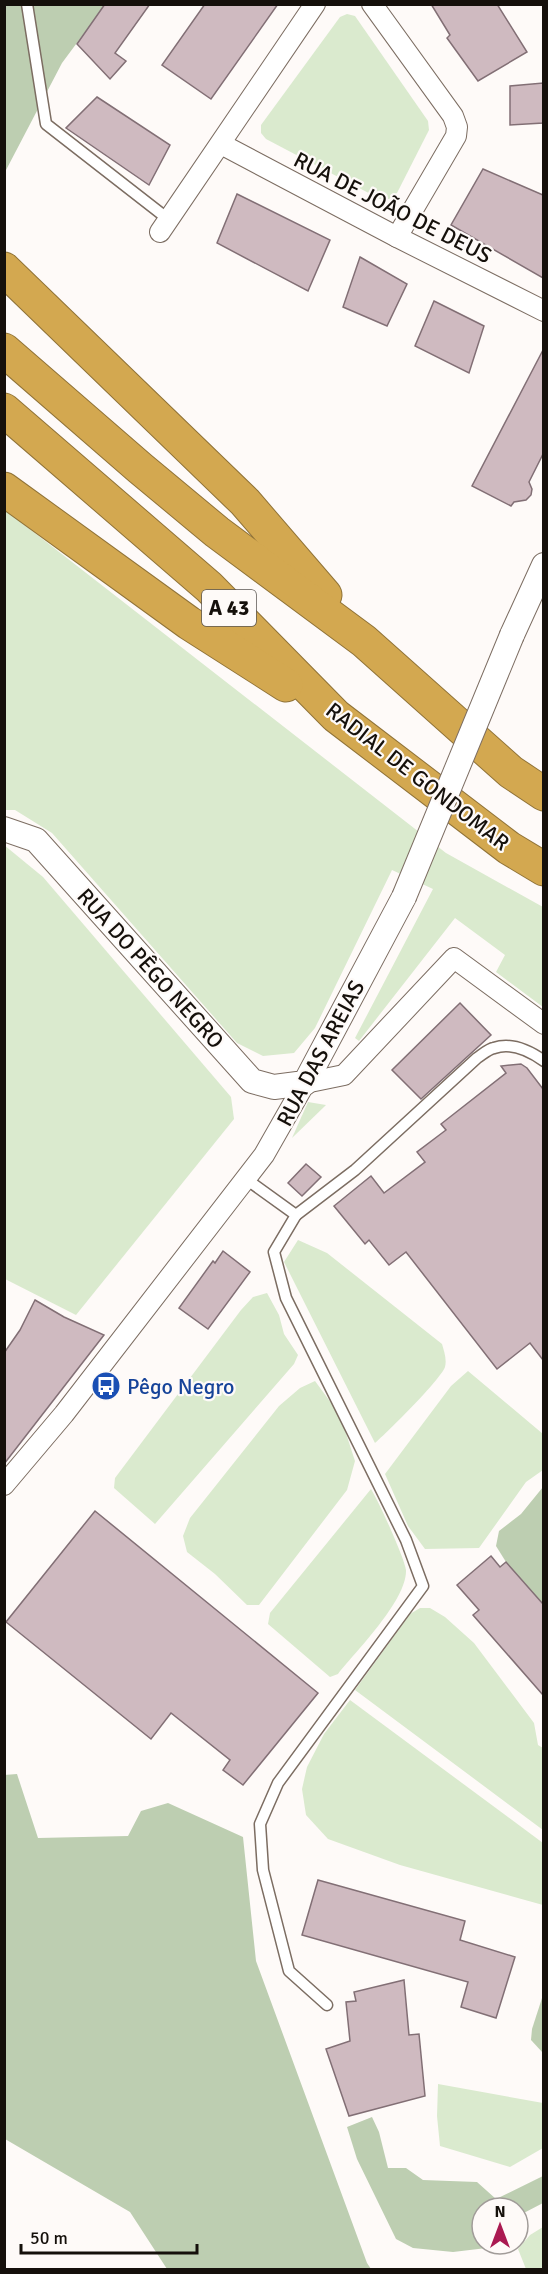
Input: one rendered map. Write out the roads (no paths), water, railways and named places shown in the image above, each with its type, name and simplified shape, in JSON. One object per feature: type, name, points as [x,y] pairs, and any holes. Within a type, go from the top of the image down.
[{"type":"highway","points":[[4,269],[245,502],[364,641]]},
{"type":"highway","name":"A 43","points":[[4,350],[140,468],[218,532],[364,641],[512,772],[543,794]]},
{"type":"highway","name":"RADIAL DE GONDOMAR","points":[[4,410],[209,587],[336,716],[509,848],[543,869]]},
{"type":"highway","points":[[4,489],[189,622],[336,716]]},
{"type":"street","points":[[164,226],[315,4]]},
{"type":"street","points":[[372,4],[453,116],[457,127],[456,136],[397,237]]},
{"type":"street","name":"RUA DE JOÃO DE DEUS","points":[[221,144],[543,311]]},
{"type":"street","name":"RUA DAS AREIAS","points":[[4,1485],[64,1414],[264,1155],[306,1083],[404,897],[512,634],[543,565]]},
{"type":"street","name":"RUA DO PÊGO NEGRO","points":[[4,829],[36,840],[252,1081],[274,1087],[306,1083]]},
{"type":"street","points":[[306,1083],[344,1075],[454,958],[543,1024]]},
{"type":"lane","points":[[27,4],[46,124],[164,226]]},
{"type":"lane","points":[[327,2005],[289,1971],[263,1870],[260,1824],[279,1783],[423,1586],[406,1540],[286,1298],[274,1252],[296,1215],[355,1170],[477,1058],[494,1048],[511,1047],[530,1052],[543,1061]]},
{"type":"lane","points":[[246,1179],[296,1215]]},
{"type":"place","name":"Pêgo Negro","points":[[106,1386]]}]
